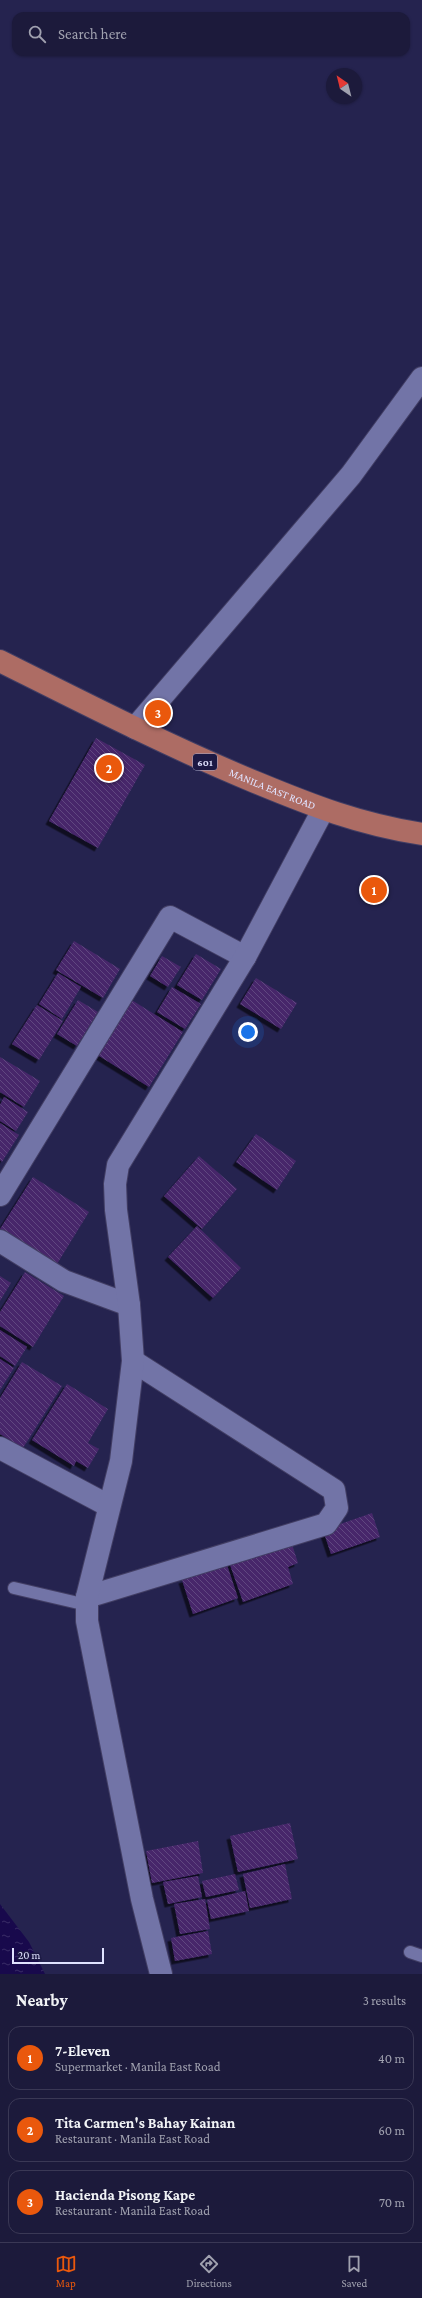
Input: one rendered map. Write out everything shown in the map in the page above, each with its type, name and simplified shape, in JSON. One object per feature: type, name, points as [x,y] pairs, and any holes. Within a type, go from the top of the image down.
[{"type":"main road","name":"MANILA EAST ROAD","points":[[0,661],[195,758],[323,810],[380,827],[422,834]]},
{"type":"street","points":[[135,728],[351,475],[421,383]]},
{"type":"street","points":[[161,1974],[141,1891],[87,1621],[87,1601],[121,1461],[133,1361],[129,1305],[116,1210],[115,1184],[118,1165],[245,957],[323,810]]},
{"type":"street","points":[[0,1194],[170,917],[245,957]]},
{"type":"street","points":[[0,1241],[64,1281],[129,1305]]},
{"type":"street","points":[[87,1601],[326,1524],[337,1508],[334,1490],[133,1361]]},
{"type":"street","points":[[0,1448],[109,1506]]},
{"type":"lane","points":[[14,1588],[87,1601]]},
{"type":"lane","points":[[410,1952],[422,1956]]},
{"type":"water","points":[[0,1904],[29,1942],[45,1974],[0,1974]]},
{"type":"building","points":[[96,738],[145,765],[98,848],[49,821]]},
{"type":"building","points":[[74,941],[120,969],[103,998],[56,970]]},
{"type":"building","points":[[196,954],[221,969],[202,1000],[177,985]]},
{"type":"building","points":[[162,956],[181,967],[168,987],[150,976]]},
{"type":"building","points":[[58,973],[81,987],[62,1019],[39,1004]]},
{"type":"building","points":[[256,978],[297,1003],[281,1029],[240,1004]]},
{"type":"building","points":[[172,987],[201,1004],[185,1029],[157,1012]]},
{"type":"building","points":[[130,999],[183,1032],[149,1087],[96,1054]]},
{"type":"building","points":[[78,1000],[98,1012],[77,1046],[57,1034]]},
{"type":"building","points":[[37,1005],[63,1021],[39,1060],[12,1044]]},
{"type":"building","points":[[0,1057],[40,1081],[24,1107],[0,1092]]},
{"type":"building","points":[[4,1097],[28,1112],[16,1131],[0,1121],[0,1105]]},
{"type":"building","points":[[0,1123],[19,1135],[2,1162],[0,1160]]},
{"type":"building","points":[[256,1134],[296,1161],[277,1190],[236,1162]]},
{"type":"building","points":[[199,1156],[237,1189],[202,1229],[164,1196]]},
{"type":"building","points":[[33,1177],[89,1212],[57,1264],[0,1229]]},
{"type":"building","points":[[197,1226],[241,1268],[213,1298],[168,1257]]},
{"type":"building","points":[[25,1272],[64,1296],[33,1347],[0,1326],[0,1312]]},
{"type":"building","points":[[0,1276],[11,1283],[0,1301]]},
{"type":"building","points":[[0,1330],[27,1347],[15,1366],[0,1356]]},
{"type":"building","points":[[0,1359],[14,1368],[0,1390]]},
{"type":"building","points":[[22,1362],[62,1386],[23,1448],[0,1434],[0,1398]]},
{"type":"building","points":[[67,1384],[108,1409],[88,1443],[99,1449],[88,1468],[76,1461],[74,1466],[32,1440]]},
{"type":"building","points":[[372,1513],[380,1537],[331,1554],[323,1530]]},
{"type":"building","points":[[290,1538],[298,1563],[288,1567],[293,1584],[243,1602],[228,1559]]},
{"type":"building","points":[[227,1565],[238,1598],[193,1614],[182,1580]]},
{"type":"building","points":[[290,1823],[298,1859],[238,1872],[230,1836]]},
{"type":"building","points":[[198,1841],[203,1873],[152,1883],[146,1851]]},
{"type":"building","points":[[285,1864],[292,1899],[250,1908],[243,1874]]},
{"type":"building","points":[[235,1874],[239,1890],[206,1897],[202,1881]]},
{"type":"building","points":[[198,1876],[202,1897],[168,1904],[163,1882]]},
{"type":"building","points":[[245,1891],[249,1911],[211,1919],[207,1900]]},
{"type":"building","points":[[205,1899],[210,1929],[180,1934],[174,1904]]},
{"type":"building","points":[[208,1931],[212,1954],[175,1961],[171,1938]]},
{"type":"place","name":"Hacienda Pisong Kape","points":[[158,713]]},
{"type":"place","name":"Tita Carmen's Bahay Kainan","points":[[109,768]]},
{"type":"place","name":"7-Eleven","points":[[374,890]]}]
